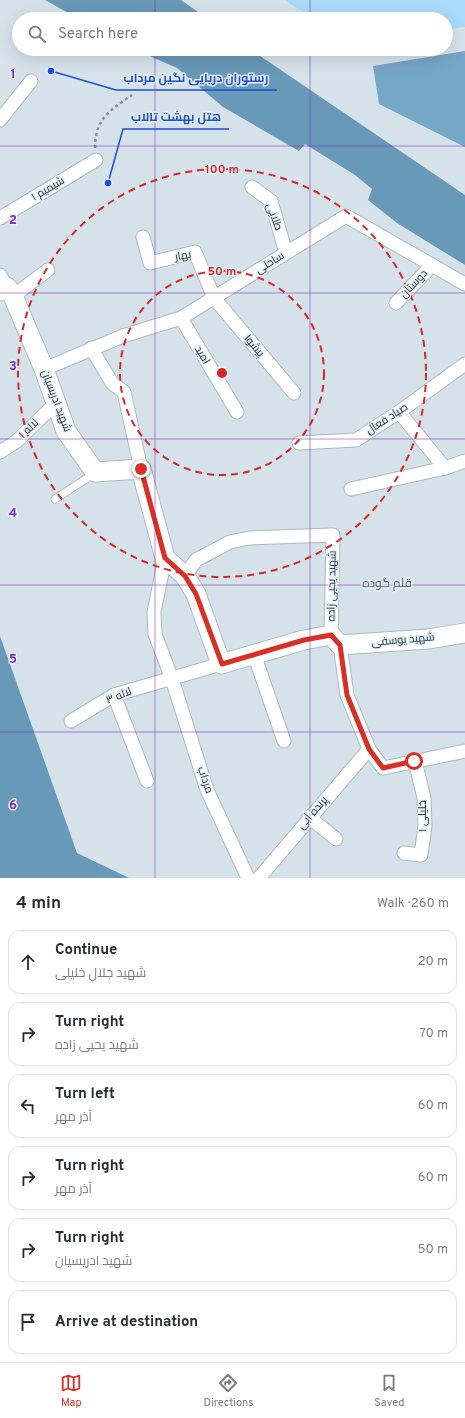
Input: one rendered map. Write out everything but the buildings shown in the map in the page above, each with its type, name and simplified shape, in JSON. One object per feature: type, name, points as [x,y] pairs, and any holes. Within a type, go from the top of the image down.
[{"type":"street","points":[[0,120],[32,81]]},
{"type":"street","name":"شیمیم ۱","points":[[0,218],[96,160]]},
{"type":"street","name":"طلایی","points":[[252,187],[271,201],[286,253]]},
{"type":"street","name":"ساحلی","points":[[44,369],[91,348],[123,336],[181,318],[346,216],[465,284]]},
{"type":"street","name":"بهار","points":[[143,237],[150,263],[195,252],[214,298]]},
{"type":"street","name":"دوستان","points":[[396,303],[432,266]]},
{"type":"street","points":[[5,287],[48,270]]},
{"type":"street","name":"شهید ادریسیان","points":[[5,287],[44,369],[66,431],[95,472]]},
{"type":"street","name":"پیشوا","points":[[214,298],[294,393]]},
{"type":"street","name":"امید","points":[[181,318],[237,412]]},
{"type":"street","points":[[91,348],[112,383],[124,392],[141,469],[165,558],[185,576],[196,594],[222,664]]},
{"type":"street","name":"صیاد فعال","points":[[299,443],[356,440],[399,412],[465,364]]},
{"type":"street","name":"لاله ۱","points":[[0,452],[17,441],[56,403]]},
{"type":"street","points":[[399,412],[445,468]]},
{"type":"street","points":[[351,489],[445,468],[465,461]]},
{"type":"street","points":[[95,472],[141,469]]},
{"type":"street","name":"شهید یحیی زاده","points":[[185,576],[196,560],[236,541],[249,538],[333,535],[336,640],[347,695],[369,749],[383,768],[414,761]]},
{"type":"street","name":"مرداب","points":[[165,558],[154,612],[155,634],[172,678],[207,790],[248,878]]},
{"type":"street","name":"شهید یوسفی","points":[[222,664],[304,640],[428,639],[465,633]]},
{"type":"street","points":[[254,654],[284,741]]},
{"type":"street","name":"لاله ۳","points":[[71,721],[114,695],[222,664]]},
{"type":"street","points":[[114,695],[147,781]]},
{"type":"street","name":"پرنده آبی","points":[[259,878],[369,749]]},
{"type":"street","points":[[414,761],[465,751]]},
{"type":"street","name":"خلیلی ۱","points":[[404,853],[421,855],[425,826],[424,798],[414,761]]},
{"type":"street","points":[[309,818],[336,839]]},
{"type":"lane","points":[[55,499],[95,472]]},
{"type":"path","points":[[96,160],[95,142],[99,123],[120,103],[132,95]]},
{"type":"shaded area","points":[[45,0],[181,0],[198,12],[66,12]]},
{"type":"shaded area","points":[[285,0],[465,0],[465,27],[453,28],[453,12],[303,12]]},
{"type":"shaded area","points":[[465,51],[465,147],[379,104],[373,66],[434,56],[453,56],[453,53]]},
{"type":"shaded area","points":[[150,56],[260,56],[465,195],[465,265],[397,223],[368,200],[372,189],[355,175],[305,144],[299,151],[223,107],[177,68]]},
{"type":"shaded area","points":[[0,636],[77,853],[129,878],[0,878]]},
{"type":"place","name":"رستوران دریایی نگین مرداب","points":[[51,71]]},
{"type":"place","name":"هتل بهشت تالاب","points":[[108,183]]},
{"type":"district","name":"قلم گوده","points":[[387,584]]},
{"type":"route","points":[[141,469],[165,558],[185,576],[196,594],[222,664],[304,640],[331,635],[340,645],[347,695],[369,749],[383,768],[414,761]]}]
